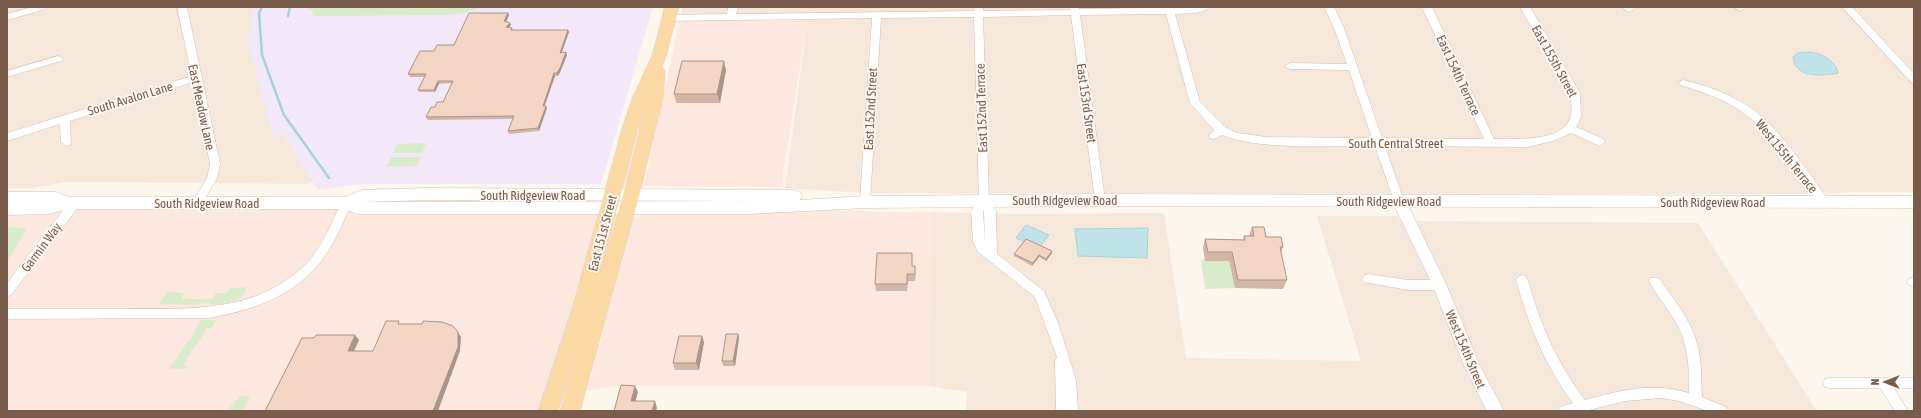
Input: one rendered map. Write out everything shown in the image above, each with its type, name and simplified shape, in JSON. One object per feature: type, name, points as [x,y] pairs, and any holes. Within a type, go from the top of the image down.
[{"type":"main road","name":"East 151st Street","points":[[570,411],[629,201],[655,98],[659,56],[670,13]]},
{"type":"main road","name":"East 151st Street","points":[[548,411],[573,335],[640,98],[659,56]]},
{"type":"main road","name":"South Ridgeview Road","points":[[7,198],[56,198],[71,203]]},
{"type":"main road","name":"South Ridgeview Road","points":[[7,209],[49,208],[71,203],[197,202],[347,203],[356,208],[629,201],[749,208],[865,202],[984,200],[1914,202]]},
{"type":"main road","points":[[557,411],[574,355],[576,344],[573,335]]},
{"type":"street","points":[[7,17],[43,7]]},
{"type":"street","name":"East Meadow Lane","points":[[182,7],[215,164],[212,178],[197,202]]},
{"type":"street","points":[[731,17],[733,7]]},
{"type":"street","points":[[670,13],[731,17],[877,16],[978,11],[1196,10],[1206,7]]},
{"type":"street","points":[[1329,7],[1339,28],[1399,201]]},
{"type":"street","name":"East 154th Terrace","points":[[1427,7],[1491,143]]},
{"type":"street","name":"East 155th Street","points":[[1525,7],[1575,93],[1578,108],[1575,122],[1569,128]]},
{"type":"street","points":[[1847,7],[1914,80]]},
{"type":"street","name":"South Central Street","points":[[1170,9],[1195,103],[1217,132],[1266,141],[1527,143],[1557,137],[1569,128]]},
{"type":"street","name":"East 153rd Street","points":[[1075,10],[1100,200]]},
{"type":"street","name":"East 152nd Terrace","points":[[978,11],[984,200]]},
{"type":"street","name":"East 152nd Street","points":[[865,202],[875,27],[877,16]]},
{"type":"street","points":[[7,74],[58,59]]},
{"type":"street","points":[[1290,66],[1353,67]]},
{"type":"street","name":"South Avalon Lane","points":[[7,137],[196,78]]},
{"type":"street","name":"West 155th Terrace","points":[[1683,83],[1722,96],[1742,106],[1757,117],[1769,129],[1824,202]]},
{"type":"street","points":[[65,119],[66,142]]},
{"type":"street","points":[[1569,128],[1600,142]]},
{"type":"street","points":[[984,200],[977,211],[978,242],[982,249],[1032,286],[1040,294],[1052,323],[1070,380],[1072,411]]},
{"type":"street","name":"West 154th Street","points":[[1399,201],[1416,241],[1439,285],[1473,371],[1496,411]]},
{"type":"street","name":"Garmin Way","points":[[7,292],[71,203]]},
{"type":"street","points":[[7,314],[208,313],[237,308],[280,290],[304,272],[320,254],[347,203]]},
{"type":"street","points":[[1368,279],[1408,285],[1439,285]]},
{"type":"street","points":[[1522,280],[1533,320],[1545,349],[1557,371],[1582,406]]},
{"type":"street","points":[[1655,281],[1690,337],[1693,348],[1696,399]]},
{"type":"street","points":[[1062,355],[1062,411]]},
{"type":"street","points":[[1883,383],[1902,411]]},
{"type":"street","points":[[1829,384],[1914,383]]},
{"type":"street","points":[[1565,411],[1620,396],[1651,391],[1668,392],[1696,399],[1721,411]]},
{"type":"shaded area","points":[[7,7],[255,7],[252,18],[252,32],[247,34],[273,136],[283,133],[314,182],[307,184],[66,182],[33,188],[7,188]]},
{"type":"shaded area","points":[[255,7],[653,7],[601,184],[362,184],[318,190],[283,133],[273,136],[246,34],[252,32],[252,18]]},
{"type":"shaded area","points":[[683,7],[1914,7],[1914,192],[1848,192],[1827,194],[866,193],[785,188],[808,17],[680,18]]},
{"type":"shaded area","points":[[808,17],[781,187],[644,186],[680,18]]},
{"type":"shaded area","points":[[609,207],[548,411],[7,411],[7,209]]},
{"type":"shaded area","points":[[855,210],[872,212],[932,212],[929,386],[613,386],[587,391],[633,219],[642,215]]},
{"type":"shaded area","points":[[932,212],[1019,214],[1164,213],[1186,358],[1361,361],[1317,216],[1397,216],[1400,221],[1698,223],[1817,411],[966,411],[967,392],[929,386]]},
{"type":"green space","points":[[306,7],[482,7],[465,13],[447,15],[312,16],[314,13]]},
{"type":"green space","points":[[426,143],[422,153],[393,153],[397,144]]},
{"type":"green space","points":[[391,157],[421,157],[417,166],[387,167]]},
{"type":"green space","points":[[7,227],[24,228],[26,231],[7,262]]},
{"type":"green space","points":[[1205,259],[1205,261],[1245,261],[1231,269],[1235,288],[1205,289],[1201,260]]},
{"type":"green space","points":[[247,287],[242,298],[219,305],[200,302],[198,305],[159,304],[167,292],[184,293],[181,299],[212,299],[216,293],[227,293],[230,288]]},
{"type":"green space","points":[[202,320],[216,320],[211,328],[207,328],[183,365],[187,366],[186,369],[170,369],[166,373],[188,341],[190,341],[198,324]]},
{"type":"green space","points":[[240,396],[250,396],[243,411],[227,411]]},
{"type":"water","points":[[1809,52],[1827,58],[1834,64],[1838,73],[1818,75],[1804,73],[1795,64],[1793,57],[1798,53]]},
{"type":"water","points":[[1026,225],[1049,235],[1039,248],[1016,238]]},
{"type":"water","points":[[1148,228],[1147,258],[1078,256],[1075,229]]},
{"type":"building","points":[[469,13],[508,13],[504,21],[510,23],[506,27],[512,28],[511,30],[568,30],[560,53],[566,52],[560,68],[557,73],[554,73],[543,106],[546,106],[538,128],[508,131],[514,116],[426,117],[431,107],[435,107],[437,102],[443,102],[453,81],[438,81],[434,90],[418,90],[426,74],[408,74],[420,51],[434,51],[437,45],[454,45]]},
{"type":"building","points":[[682,61],[724,61],[717,94],[674,94]]},
{"type":"building","points":[[1252,227],[1264,227],[1266,237],[1281,237],[1283,247],[1280,247],[1287,280],[1238,280],[1232,252],[1208,252],[1205,239],[1245,240],[1244,236],[1254,236]]},
{"type":"building","points":[[1026,239],[1052,251],[1046,259],[1039,255],[1033,263],[1014,254]]},
{"type":"building","points":[[877,253],[912,253],[912,266],[915,266],[915,274],[907,274],[907,284],[875,284]]},
{"type":"building","points":[[386,321],[399,321],[398,324],[422,324],[423,321],[442,322],[453,326],[458,332],[458,347],[433,411],[265,411],[302,338],[314,338],[316,335],[355,335],[348,351],[373,351]]},
{"type":"building","points":[[726,334],[738,334],[733,361],[722,361]]},
{"type":"building","points":[[679,336],[702,336],[696,363],[673,363]]},
{"type":"building","points":[[621,385],[635,386],[631,401],[655,401],[652,411],[614,411]]},
{"type":"waterway","points":[[262,7],[259,13],[262,55],[284,115],[329,178]]},
{"type":"waterway","points":[[288,16],[290,7]]}]
